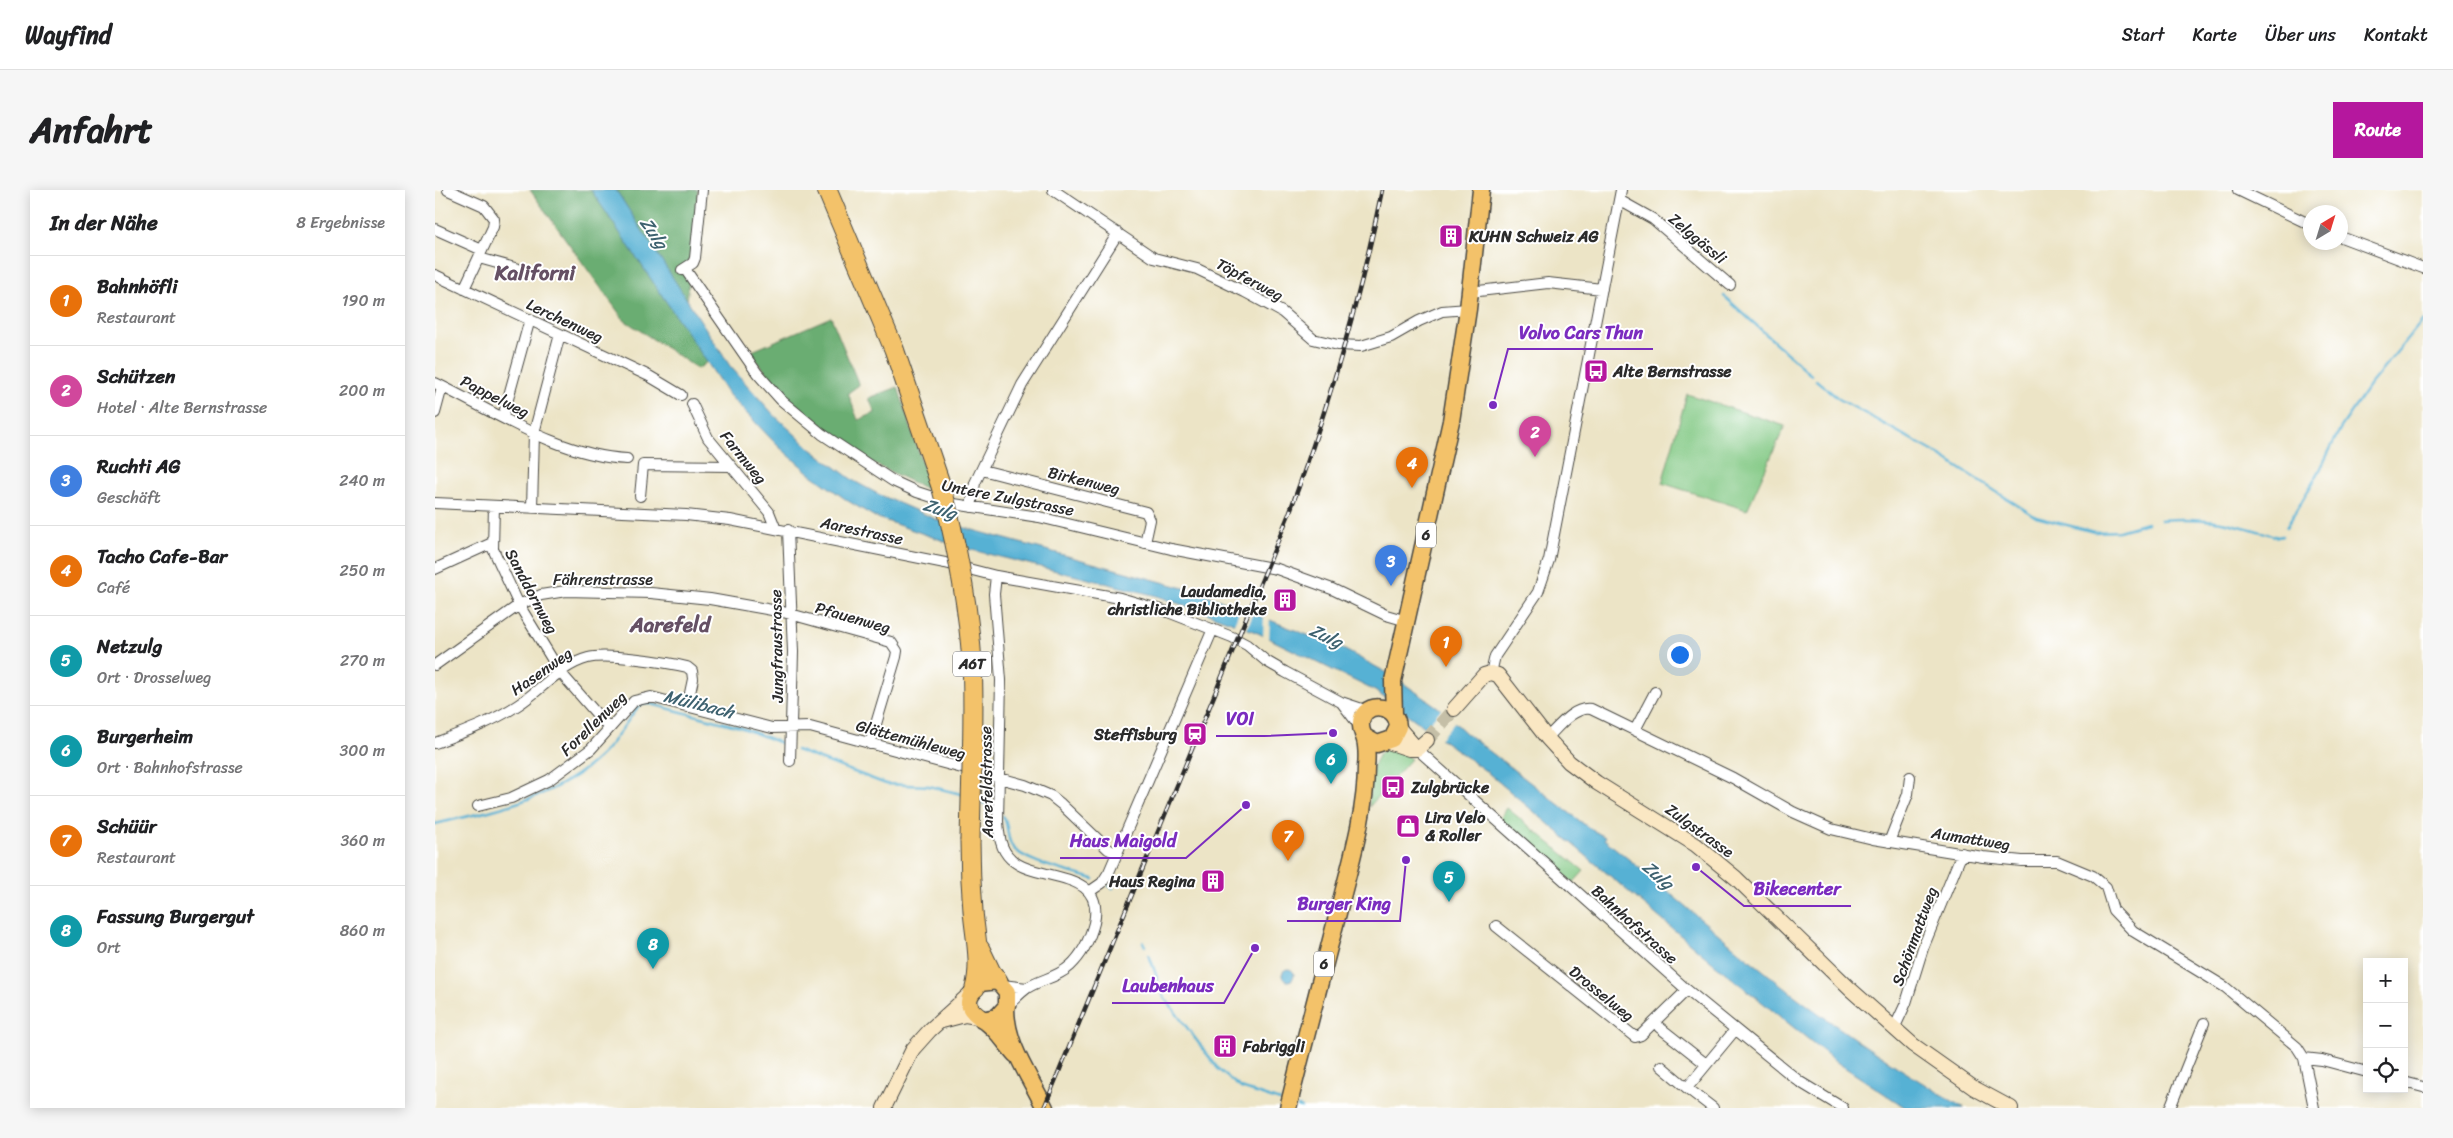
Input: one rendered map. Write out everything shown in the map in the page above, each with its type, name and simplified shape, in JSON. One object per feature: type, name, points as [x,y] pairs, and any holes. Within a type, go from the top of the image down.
[{"type":"highway","name":"A6T","points":[[827,190],[897,357],[942,489],[961,569],[971,649],[973,714],[970,841],[972,905],[978,946],[978,976],[973,990]]},
{"type":"highway","name":"A6T","points":[[978,946],[991,972],[1000,983]]},
{"type":"main road","name":"6","points":[[1385,712],[1447,440],[1468,309],[1481,190]]},
{"type":"main road","points":[[1385,712],[1395,736],[1385,743],[1370,742],[1363,732],[1362,718],[1385,712]]},
{"type":"main road","name":"6","points":[[1288,1108],[1355,842],[1367,768],[1363,732]]},
{"type":"main road","name":"6","points":[[1367,768],[1385,743]]},
{"type":"main road","points":[[1016,1055],[1005,1018],[1007,992],[1000,983],[980,983],[973,990],[970,1005],[1016,1055],[1045,1108]]},
{"type":"main road","points":[[980,1018],[997,1017],[1006,1007]]},
{"type":"main road","points":[[1036,1089],[1058,1108]]},
{"type":"street","points":[[449,190],[484,206],[491,212],[493,219],[493,227],[464,289]]},
{"type":"street","name":"Untere Zulgstrasse","points":[[702,190],[695,258],[683,270],[757,373],[781,400],[808,424],[893,481],[933,498],[971,507],[1039,517],[1145,543],[1277,569],[1332,589],[1386,615],[1407,620]]},
{"type":"street","name":"Töpferweg","points":[[1053,190],[1154,258],[1197,269],[1282,312],[1308,336],[1332,344],[1355,346],[1380,342],[1429,316],[1452,309],[1468,309]]},
{"type":"street","points":[[2237,190],[2303,221]]},
{"type":"street","points":[[1453,709],[1481,677],[1491,672],[1495,656],[1529,608],[1546,572],[1587,370],[1620,193]]},
{"type":"street","name":"Zelggässli","points":[[1620,193],[1730,285]]},
{"type":"street","points":[[435,229],[481,254],[522,270]]},
{"type":"street","points":[[971,507],[972,492],[1027,376],[1118,234]]},
{"type":"street","points":[[2348,240],[2423,268]]},
{"type":"street","name":"Lerchenweg","points":[[435,275],[649,376],[681,395]]},
{"type":"street","points":[[1470,292],[1548,283],[1602,289]]},
{"type":"street","points":[[503,417],[530,319]]},
{"type":"street","name":"Pappelweg","points":[[532,508],[534,433],[560,334]]},
{"type":"street","name":"Pappelweg","points":[[435,413],[439,385],[534,433],[585,453],[627,459]]},
{"type":"street","name":"Farmweg","points":[[692,404],[708,438],[771,514],[775,527]]},
{"type":"street","points":[[640,496],[643,465],[731,466]]},
{"type":"street","name":"Birkenweg","points":[[982,470],[1146,512],[1150,520],[1145,543]]},
{"type":"street","name":"Aarestrasse","points":[[435,503],[686,515],[775,527],[951,564],[996,576],[1125,599],[1213,629],[1247,644],[1266,661],[1341,702]]},
{"type":"street","name":"Sanddornweg","points":[[494,506],[492,543],[519,605],[560,672],[609,728]]},
{"type":"street","name":"Jungfraustrasse","points":[[788,530],[793,727],[790,761]]},
{"type":"street","points":[[435,569],[492,543]]},
{"type":"street","name":"Aarefeldstrasse","points":[[996,576],[994,594],[1001,680],[998,817],[1001,843],[1005,853],[1013,861],[1022,866],[1074,882],[1089,892]]},
{"type":"street","name":"Fährenstrasse","points":[[435,665],[519,605],[541,595],[554,592],[651,593],[710,599],[791,615]]},
{"type":"street","name":"Pfauenweg","points":[[791,615],[886,639],[895,646],[896,657],[870,744]]},
{"type":"street","points":[[1006,1007],[1027,988],[1059,974],[1079,956],[1089,936],[1095,915],[1094,903],[1089,892],[1106,878],[1213,629]]},
{"type":"street","name":"Hasenweg","points":[[435,743],[478,727],[506,713],[560,672],[579,661],[599,656],[687,666],[692,671],[693,679],[687,707]]},
{"type":"street","name":"Zulgstrasse","points":[[1491,672],[1500,677],[1547,738],[1579,770],[1675,831],[1716,861],[1894,1029],[1953,1074],[2011,1108]]},
{"type":"street","points":[[1635,730],[1655,692]]},
{"type":"street","name":"Forellenweg","points":[[478,806],[511,798],[549,780],[585,754],[628,706],[640,698],[651,697],[772,728],[793,727]]},
{"type":"street","points":[[1341,702],[1385,712],[1417,749]]},
{"type":"street","points":[[1341,702],[1363,732]]},
{"type":"street","name":"Aumattweg","points":[[1547,738],[1569,717],[1584,708],[1595,710],[1819,824],[1847,833],[1889,842],[1961,853],[2022,861],[2057,860],[2093,876],[2106,887],[2113,910],[2128,926],[2151,944],[2231,991],[2286,1037],[2304,1058],[2314,1108]]},
{"type":"street","name":"Glättemühleweg","points":[[793,727],[810,727],[1025,785],[1051,796],[1108,849],[1116,853]]},
{"type":"street","points":[[1385,743],[1417,749],[1427,740]]},
{"type":"street","name":"Bahnhofstrasse","points":[[1417,749],[1687,990],[1815,1093],[1843,1108]]},
{"type":"street","points":[[1889,842],[1908,794],[1910,777]]},
{"type":"street","name":"Schönmattweg","points":[[1894,1029],[1906,1004],[1923,948],[1961,853]]},
{"type":"street","name":"Drosselweg","points":[[1496,926],[1635,1037],[1641,1036],[1687,990]]},
{"type":"street","points":[[1000,983],[1027,988]]},
{"type":"street","points":[[884,1108],[913,1048],[973,990]]},
{"type":"street","points":[[941,1022],[965,1015],[980,1018]]},
{"type":"street","points":[[2170,1108],[2204,1023]]},
{"type":"street","points":[[1659,1027],[1706,1064]]},
{"type":"street","points":[[1687,1088],[1735,1030]]},
{"type":"street","points":[[2304,1058],[2322,1060],[2363,1071]]},
{"type":"street","points":[[1661,1066],[1713,1108]]},
{"type":"street","points":[[2408,1083],[2423,1087]]},
{"type":"street","points":[[1036,1089],[1051,1108]]},
{"type":"green space","points":[[530,190],[591,190],[707,362],[698,369],[624,320]]},
{"type":"green space","points":[[616,190],[698,190],[687,301]]},
{"type":"green space","points":[[831,317],[859,385],[848,393],[858,420],[875,413],[869,398],[898,387],[931,491],[872,463],[828,432],[785,396],[750,352]]},
{"type":"green space","points":[[1687,394],[1785,426],[1747,510],[1662,483]]},
{"type":"green space","points":[[1388,748],[1399,751],[1411,759],[1369,807],[1374,765],[1377,758]]},
{"type":"green space","points":[[1507,808],[1584,871],[1573,883],[1500,819]]},
{"type":"water","points":[[591,190],[616,190],[730,366],[774,415],[811,449],[854,481],[878,494],[940,521],[1202,593],[1345,650],[1393,676],[1439,708],[1466,733],[1589,828],[1605,837],[1604,839],[1794,995],[1877,1054],[1964,1108],[1906,1108],[1838,1063],[1713,963],[1487,772],[1375,691],[1258,633],[1231,622],[1157,596],[964,548],[875,517],[848,501],[809,473],[777,445],[729,395]]},
{"type":"water","points":[[1288,969],[1294,975],[1288,981],[1282,975]]},
{"type":"pier","points":[[1242,605],[1255,610],[1246,631],[1233,626]]},
{"type":"pier","points":[[1264,614],[1270,616],[1269,642],[1263,638]]},
{"type":"pier","name":"Zulgbrücke","points":[[1442,708],[1456,720],[1439,740],[1424,729]]},
{"type":"waterway","points":[[1724,296],[1811,375]]},
{"type":"waterway","points":[[2286,528],[2319,472],[2340,429],[2369,386],[2423,320]]},
{"type":"waterway","points":[[1816,380],[1839,399],[1934,452],[2036,517],[2094,532],[2119,531],[2147,523]]},
{"type":"waterway","points":[[2160,520],[2207,520],[2234,524],[2278,537],[2282,536]]},
{"type":"waterway","name":"Mülibach","points":[[435,824],[507,806],[553,789],[574,777],[594,762],[611,744],[638,707],[643,704],[651,704],[740,727],[786,745]]},
{"type":"waterway","name":"Mülibach","points":[[796,750],[886,784],[929,786],[965,795]]},
{"type":"waterway","name":"Mülibach","points":[[979,801],[993,808]]},
{"type":"waterway","name":"Mülibach","points":[[1003,816],[1010,842],[1018,852],[1037,862],[1093,879]]},
{"type":"waterway","name":"Mülibach","points":[[1109,886],[1113,888]]},
{"type":"waterway","name":"Mülibach","points":[[1143,942],[1145,946]]},
{"type":"waterway","name":"Mülibach","points":[[1149,955],[1164,997],[1219,1070],[1241,1088],[1280,1101]]},
{"type":"waterway","name":"Mülibach","points":[[1298,1107],[1302,1108]]},
{"type":"tunnel","points":[[1427,740],[1454,709]]},
{"type":"railway","points":[[1044,1108],[1289,514],[1342,354],[1364,272],[1382,190]]},
{"type":"place","name":"KUHN Schweiz AG","points":[[1451,236]]},
{"type":"place","name":"Alte Bernstrasse","points":[[1596,371]]},
{"type":"place","name":"Volvo Cars Thun","points":[[1493,405]]},
{"type":"place","name":"Schützen","points":[[1535,457]]},
{"type":"place","name":"Tacho Cafe-Bar","points":[[1412,488]]},
{"type":"place","name":"Ruchti AG","points":[[1391,586]]},
{"type":"place","name":"Laudamedia, christliche Bibliotheke","points":[[1285,600]]},
{"type":"place","name":"Bahnhöfli","points":[[1446,667]]},
{"type":"place","name":"VOI","points":[[1333,733]]},
{"type":"place","name":"Steffisburg","points":[[1195,734]]},
{"type":"place","name":"Burgerheim","points":[[1331,784]]},
{"type":"place","name":"Zulgbrücke","points":[[1393,787]]},
{"type":"place","name":"Haus Maigold","points":[[1246,805]]},
{"type":"place","name":"Lira Velo & Roller","points":[[1408,826]]},
{"type":"place","name":"Burger King","points":[[1406,860]]},
{"type":"place","name":"Schüür","points":[[1288,861]]},
{"type":"place","name":"Bikecenter","points":[[1696,867]]},
{"type":"place","name":"Haus Regina","points":[[1213,881]]},
{"type":"place","name":"Netzulg","points":[[1449,902]]},
{"type":"place","name":"Laubenhaus","points":[[1255,948]]},
{"type":"place","name":"Fassung Burgergut","points":[[653,969]]},
{"type":"place","name":"Fabriggli","points":[[1225,1046]]},
{"type":"district","name":"Kaliforni","points":[[535,273]]},
{"type":"district","name":"Aarefeld","points":[[670,625]]},
{"type":"water label","name":"Zulg","points":[[654,233]]},
{"type":"water label","name":"Zulg","points":[[940,509]]},
{"type":"water label","name":"Zulg","points":[[1326,636]]},
{"type":"water label","name":"Zulg","points":[[1658,875]]}]
